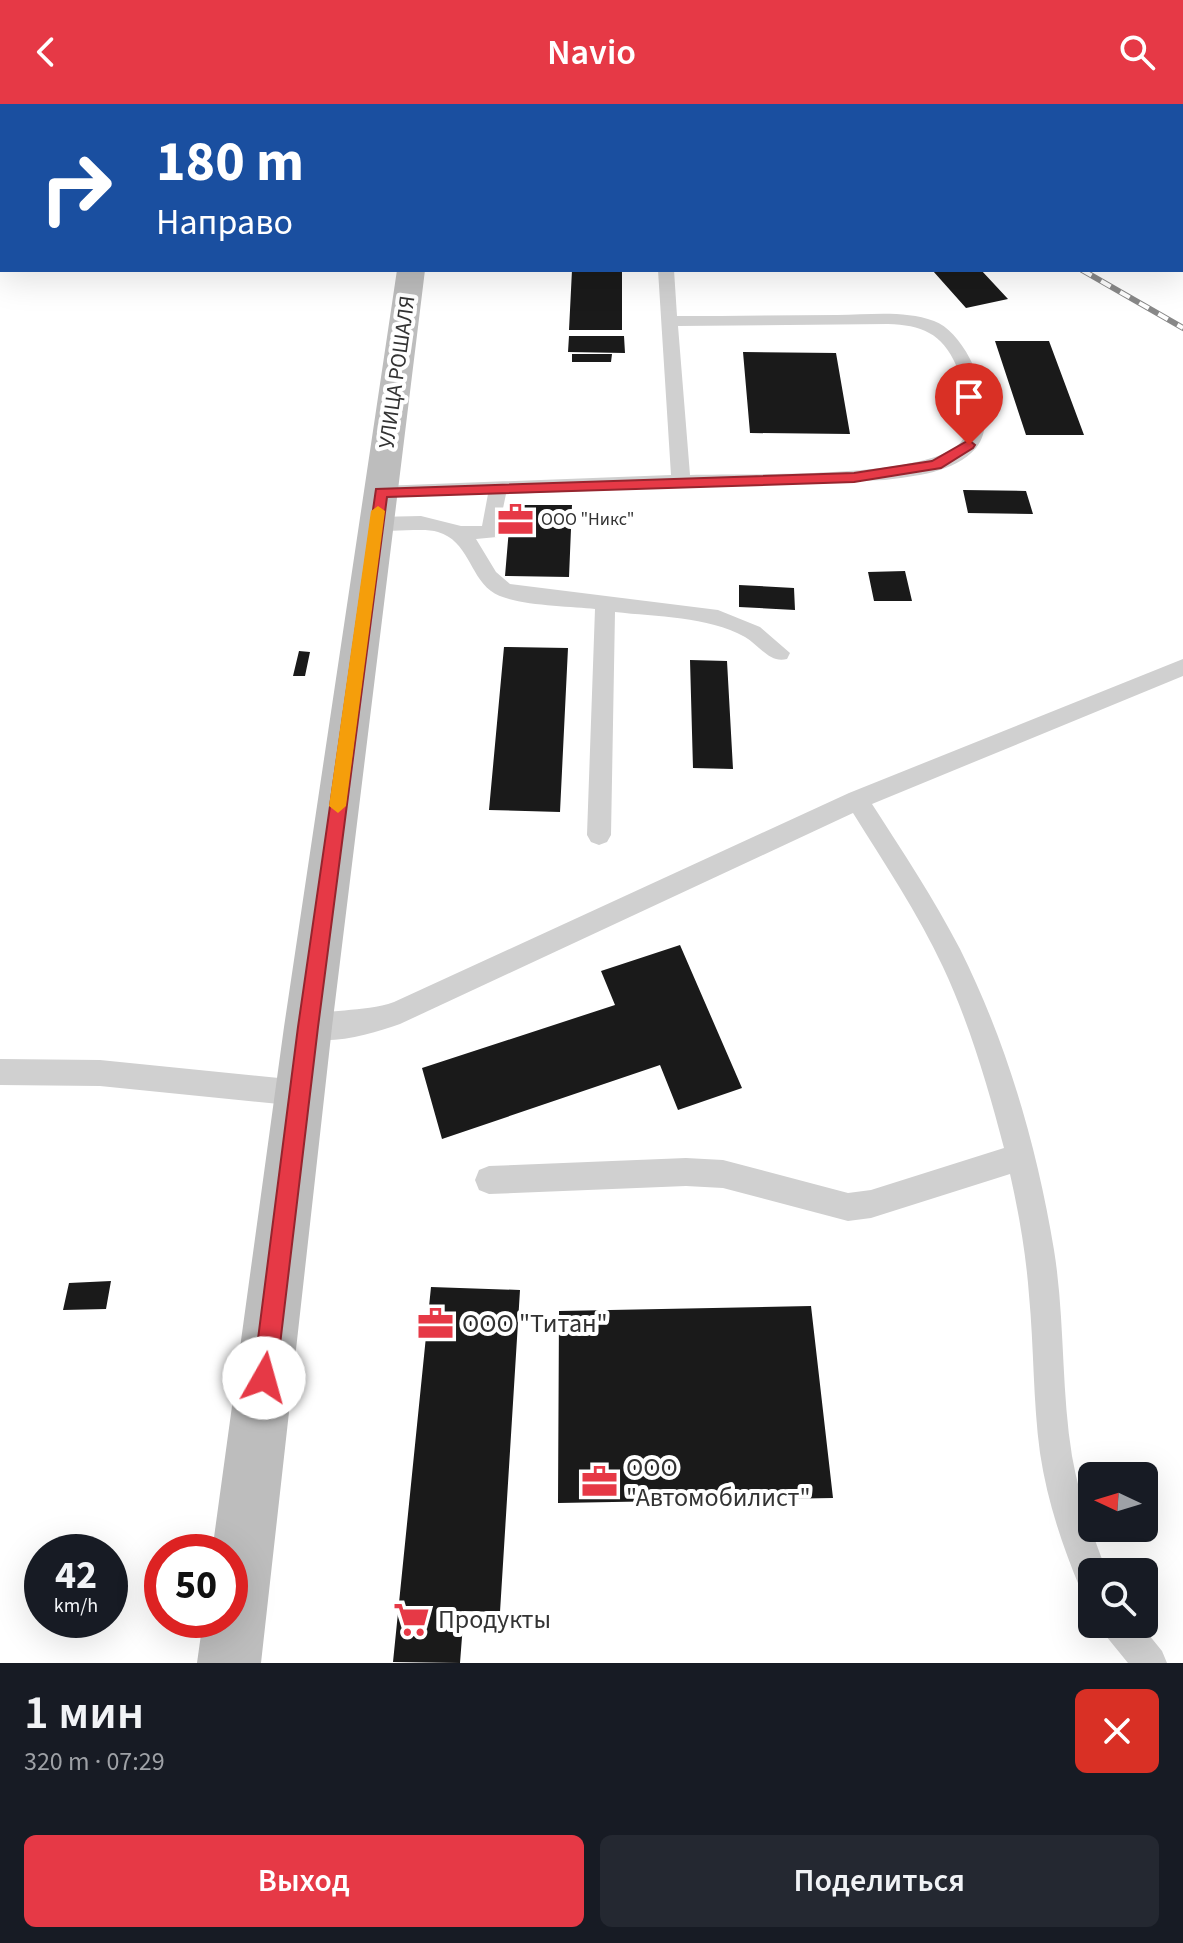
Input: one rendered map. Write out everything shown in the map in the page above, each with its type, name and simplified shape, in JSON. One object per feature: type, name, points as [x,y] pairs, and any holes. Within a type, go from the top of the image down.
[{"type":"main road","name":"УЛИЦА РОШАЛЯ","points":[[229,1663],[299,1093],[411,272]]},
{"type":"lane","points":[[666,272],[681,483]]},
{"type":"lane","points":[[378,508],[498,489],[854,477],[916,470],[936,465],[962,450],[977,433],[979,419],[959,348],[949,335],[927,324],[898,320],[670,321]]},
{"type":"lane","points":[[488,578],[490,532],[498,489]]},
{"type":"lane","points":[[378,508],[425,523],[447,526],[459,533],[476,553],[488,578],[506,591],[718,617],[753,632],[780,653]]},
{"type":"lane","points":[[459,533],[490,532]]},
{"type":"lane","points":[[599,835],[605,604]]},
{"type":"lane","points":[[308,1027],[361,1024],[400,1012],[857,800],[1183,667]]},
{"type":"lane","points":[[857,800],[923,904],[963,981],[988,1051],[1018,1158],[1038,1249],[1048,1330],[1054,1437],[1072,1521],[1085,1558]]},
{"type":"lane","points":[[0,1072],[100,1073],[299,1093]]},
{"type":"lane","points":[[489,1180],[686,1172],[723,1174],[848,1207],[871,1204],[1018,1158]]},
{"type":"lane","points":[[1129,1638],[1150,1663]]},
{"type":"building","points":[[572,272],[622,272],[622,330],[569,330]]},
{"type":"building","points":[[934,272],[983,272],[1008,299],[966,308]]},
{"type":"building","points":[[569,336],[624,336],[625,353],[568,352]]},
{"type":"building","points":[[995,341],[1049,341],[1084,435],[1026,435]]},
{"type":"building","points":[[743,352],[836,353],[850,434],[750,433]]},
{"type":"building","points":[[572,354],[612,354],[611,362],[572,362]]},
{"type":"building","points":[[963,490],[1026,491],[1033,514],[968,513]]},
{"type":"building","points":[[511,505],[572,505],[569,577],[505,576]]},
{"type":"building","points":[[905,571],[912,601],[874,601],[868,572]]},
{"type":"building","points":[[739,585],[794,588],[795,610],[739,607]]},
{"type":"building","points":[[504,647],[568,648],[560,812],[489,810]]},
{"type":"building","points":[[299,651],[310,652],[305,676],[293,676]]},
{"type":"building","points":[[690,660],[727,661],[733,769],[693,768]]},
{"type":"building","points":[[680,945],[742,1088],[678,1110],[660,1065],[442,1139],[422,1068],[615,1005],[601,971]]},
{"type":"building","points":[[111,1281],[106,1309],[63,1310],[69,1283]]},
{"type":"building","points":[[431,1287],[520,1290],[500,1612],[464,1611],[460,1663],[393,1662]]},
{"type":"building","points":[[811,1306],[833,1498],[558,1503],[559,1311]]},
{"type":"railway","points":[[1085,272],[1183,328]]},
{"type":"slow traffic","points":[[338,806],[378,511]]},
{"type":"place","name":"ООО \"Никс\"","points":[[515,519]]},
{"type":"place","name":"ООО \"Титан\"","points":[[436,1323]]},
{"type":"place","name":"ООО \"Автомобилист\"","points":[[600,1482]]},
{"type":"place","name":"Продукты","points":[[412,1619]]},
{"type":"route","points":[[264,1378],[381,492],[854,477],[936,465],[969,445]]}]
